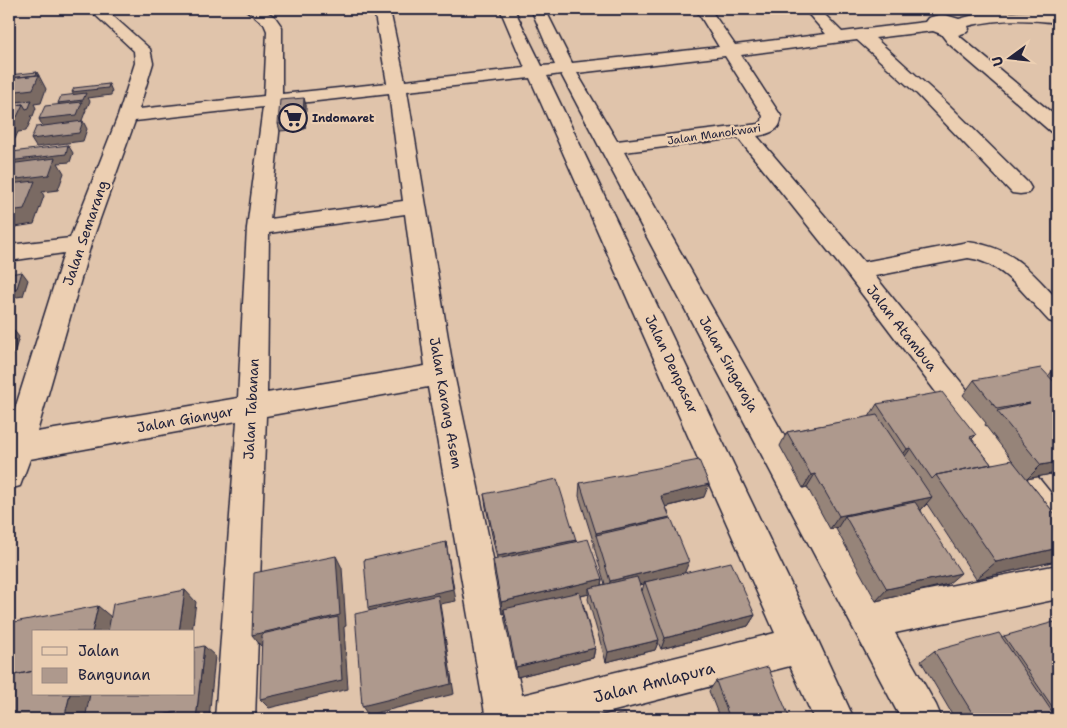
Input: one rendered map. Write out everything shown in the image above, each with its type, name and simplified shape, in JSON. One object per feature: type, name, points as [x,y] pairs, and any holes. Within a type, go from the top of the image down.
[{"type":"street","name":"Jalan Semarang","points":[[9,476],[79,244],[127,116],[144,56],[142,49],[96,9]]},
{"type":"street","name":"Jalan Tabanan","points":[[234,719],[252,408],[258,228],[273,100],[274,25],[252,9]]},
{"type":"street","name":"Jalan Karang Asem","points":[[379,9],[383,15],[397,86],[440,374],[507,719]]},
{"type":"street","name":"Jalan Denpasar","points":[[507,9],[550,69],[575,153],[834,719]]},
{"type":"street","name":"Jalan Singaraja","points":[[538,9],[550,69],[611,148],[922,719]]},
{"type":"street","name":"Jalan Manokwari","points":[[611,148],[764,129],[772,123],[772,116],[703,9]]},
{"type":"street","points":[[811,9],[838,38]]},
{"type":"street","points":[[127,116],[729,51],[861,35],[945,22],[1047,21],[1058,18]]},
{"type":"street","points":[[945,22],[1036,88]]},
{"type":"street","points":[[945,22],[954,40],[1058,128]]},
{"type":"street","points":[[861,35],[896,64],[974,139],[1020,188]]},
{"type":"street","name":"Jalan Atambua","points":[[743,131],[858,271],[1058,527]]},
{"type":"street","points":[[258,228],[414,206]]},
{"type":"street","points":[[9,253],[79,244]]},
{"type":"street","points":[[858,271],[968,250],[984,252],[1010,267],[1058,315]]},
{"type":"street","name":"Jalan Gianyar","points":[[18,448],[440,374]]},
{"type":"street","points":[[869,620],[1058,582]]},
{"type":"street","name":"Jalan Amlapura","points":[[507,719],[801,645]]},
{"type":"building","points":[[37,72],[36,75],[9,78],[9,75]]},
{"type":"building","points":[[39,75],[33,89],[9,92],[9,78]]},
{"type":"building","points":[[109,84],[108,88],[72,92],[74,88]]},
{"type":"building","points":[[86,93],[83,100],[58,103],[61,96]]},
{"type":"building","name":"Indomaret","points":[[304,98],[303,121],[278,124],[280,100]]},
{"type":"building","points":[[32,100],[29,108],[26,109],[23,104],[15,105],[16,102]]},
{"type":"building","points":[[82,102],[77,115],[39,119],[45,106]]},
{"type":"building","points":[[23,104],[17,117],[9,117],[9,106]]},
{"type":"building","points":[[83,121],[79,133],[31,139],[36,127]]},
{"type":"building","points":[[68,145],[66,154],[9,161],[12,152]]},
{"type":"building","points":[[55,158],[49,175],[9,180],[9,164]]},
{"type":"building","points":[[35,181],[24,209],[9,211],[9,184]]},
{"type":"building","points":[[22,272],[17,288],[9,290],[9,274]]},
{"type":"building","points":[[1041,368],[1058,386],[1058,462],[1041,465],[997,411],[1030,403],[997,409],[974,380]]},
{"type":"building","points":[[942,392],[976,435],[970,437],[991,464],[936,475],[932,479],[911,448],[907,449],[877,404]]},
{"type":"building","points":[[877,415],[932,497],[839,516],[815,474],[811,475],[787,432]]},
{"type":"building","points":[[699,460],[709,484],[661,496],[670,517],[596,533],[580,483]]},
{"type":"building","points":[[1012,460],[1058,518],[1058,548],[996,562],[936,475]]},
{"type":"building","points":[[557,479],[576,540],[498,556],[484,494]]},
{"type":"building","points":[[915,502],[961,573],[887,589],[845,516]]},
{"type":"building","points":[[671,518],[689,562],[610,581],[596,535]]},
{"type":"building","points":[[588,539],[602,579],[501,602],[493,560]]},
{"type":"building","points":[[446,542],[453,589],[368,608],[364,560]]},
{"type":"building","points":[[336,556],[340,615],[252,635],[254,573]]},
{"type":"building","points":[[731,562],[755,615],[665,638],[645,582]]},
{"type":"building","points":[[637,577],[659,640],[608,652],[589,588]]},
{"type":"building","points":[[185,590],[179,630],[108,630],[113,604]]},
{"type":"building","points":[[579,592],[595,648],[516,667],[504,609]]},
{"type":"building","points":[[438,595],[451,684],[362,706],[355,614]]},
{"type":"building","points":[[98,606],[92,630],[32,630],[32,671],[9,676],[9,623]]},
{"type":"building","points":[[338,617],[342,680],[260,699],[262,634]]},
{"type":"building","points":[[1054,622],[1058,627],[1058,715],[1004,636]]},
{"type":"building","points":[[999,633],[1053,713],[1032,719],[976,719],[934,651]]},
{"type":"building","points":[[204,646],[196,719],[143,719],[178,712],[141,719],[85,719],[90,696],[195,696],[195,648]]},
{"type":"building","points":[[768,667],[790,719],[730,719],[716,681]]},
{"type":"building","points":[[32,671],[32,696],[70,696],[64,719],[9,719],[9,676]]},
{"type":"building","points":[[625,713],[627,719],[600,719]]},
{"type":"building","points":[[692,716],[693,719],[681,719]]},
{"type":"place","name":"Indomaret","points":[[293,118]]}]
